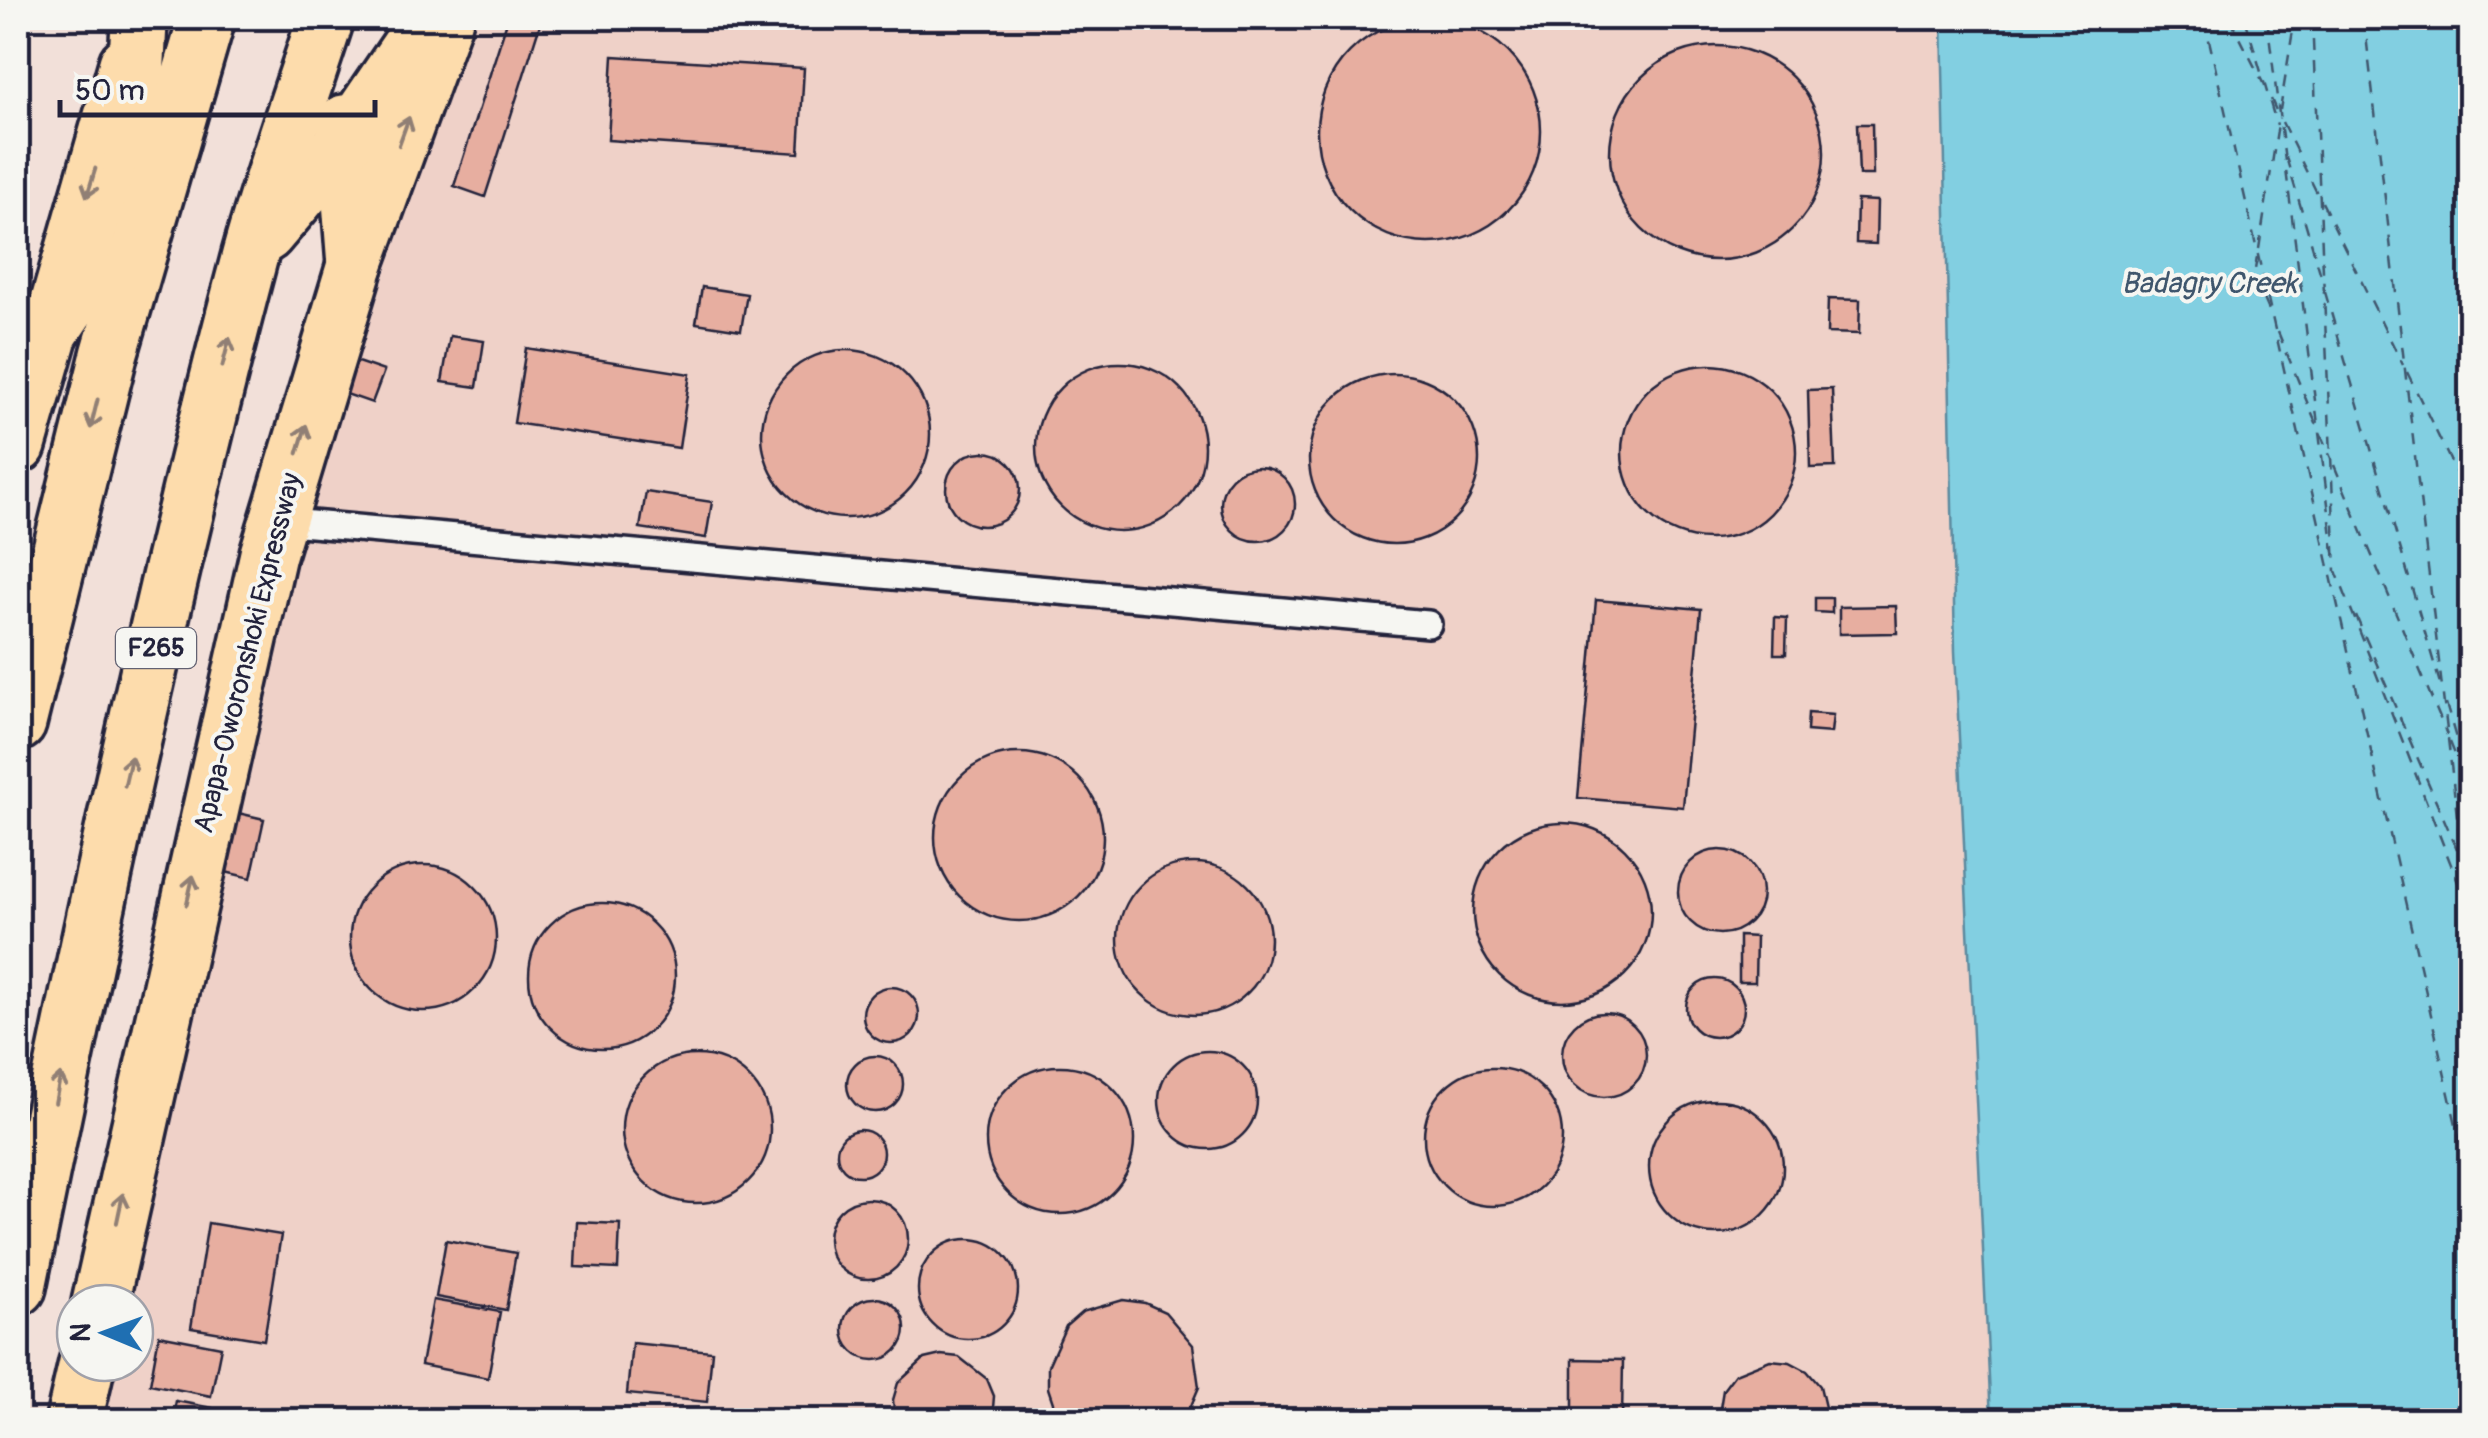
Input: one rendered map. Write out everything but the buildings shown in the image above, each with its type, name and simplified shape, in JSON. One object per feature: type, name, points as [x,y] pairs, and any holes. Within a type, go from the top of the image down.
[{"type":"main road","name":"F265","points":[[18,1286],[80,979],[251,252],[326,18]]},
{"type":"main road","points":[[337,18],[355,264]]},
{"type":"main road","points":[[251,252],[346,140],[429,18]]},
{"type":"main road","name":"Apapa-Oworonshoki Expressway","points":[[105,1283],[278,521],[355,264],[445,18]]},
{"type":"main road","points":[[109,355],[128,222],[140,20]]},
{"type":"main road","points":[[18,445],[44,342],[140,20]]},
{"type":"main road","points":[[44,342],[128,222],[200,41]]},
{"type":"main road","points":[[18,723],[109,355],[200,41]]},
{"type":"main road","points":[[74,1420],[82,1383]]},
{"type":"lane","points":[[278,521],[1428,624]]},
{"type":"shaded area","points":[[461,18],[1942,18],[1955,651],[1991,1420],[74,1420],[81,1383],[155,1383],[155,1283],[102,1283],[194,837]]},
{"type":"water","name":"Badagry Creek","points":[[1942,18],[2470,18],[2470,1420],[1991,1420],[1955,651]]},
{"type":"ferry route","points":[[2204,18],[2470,1186]]},
{"type":"ferry route","points":[[2230,18],[2263,83]]},
{"type":"ferry route","points":[[2245,18],[2277,126]]},
{"type":"ferry route","points":[[2267,18],[2334,552]]},
{"type":"ferry route","points":[[2280,110],[2295,18]]},
{"type":"ferry route","points":[[2312,18],[2336,571],[2470,913]]},
{"type":"ferry route","points":[[2364,18],[2467,902]]},
{"type":"ferry route","points":[[2271,99],[2278,115]]},
{"type":"ferry route","points":[[2259,249],[2279,118]]},
{"type":"ferry route","points":[[2282,122],[2318,195]]},
{"type":"ferry route","points":[[2286,157],[2322,279]]},
{"type":"ferry route","points":[[2322,202],[2403,365]]},
{"type":"ferry route","points":[[2257,257],[2254,276],[2271,315]]},
{"type":"ferry route","points":[[2325,292],[2441,687]]},
{"type":"ferry route","points":[[2278,332],[2317,426]]},
{"type":"ferry route","points":[[2407,372],[2470,501]]},
{"type":"ferry route","points":[[2320,433],[2331,458]]},
{"type":"ferry route","points":[[2334,465],[2447,735]]},
{"type":"ferry route","points":[[2356,616],[2460,856]]},
{"type":"ferry route","points":[[2446,704],[2469,783]]},
{"type":"ferry route","points":[[2450,742],[2470,791]]},
{"type":"ferry route","points":[[2465,868],[2470,879]]},
{"type":"ferry route","points":[[2469,914],[2470,928]]}]
